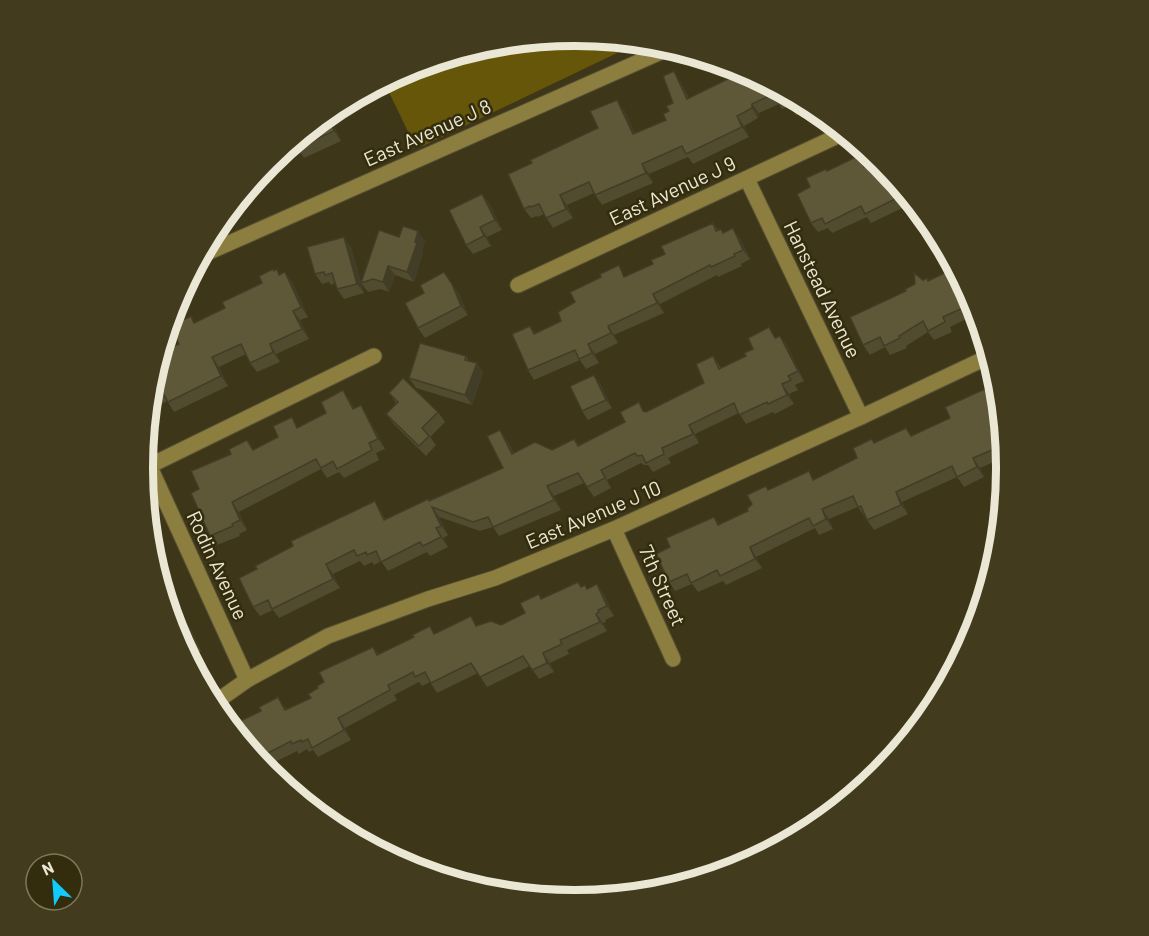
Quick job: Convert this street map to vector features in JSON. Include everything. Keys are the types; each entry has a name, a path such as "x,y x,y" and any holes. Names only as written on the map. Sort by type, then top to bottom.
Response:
{"street":[{"name":"East Avenue J 8","path":"214,250 655,55"},
{"name":"East Avenue J 9","path":"518,285 835,137"},
{"name":"Hanstead Avenue","path":"747,179 861,417"},
{"path":"153,464 374,356"},
{"name":"East Avenue J 10","path":"221,698 247,680 328,636 428,599 495,578 614,529 982,360"},
{"name":"Rodin Avenue","path":"154,484 247,680"},
{"name":"7th Street","path":"614,529 673,659"}],"shaded area":[{"path":"574,46 625,49 423,146 414,144 388,90 465,61 519,50"}],"building":[{"path":"674,71 687,99 731,77 771,95 752,104 752,108 737,116 742,127 686,154 682,146 642,164 646,173 595,195 589,182 560,195 566,209 546,218 539,204 524,209 508,174 532,163 530,160 598,128 590,111 617,100 633,134 666,120 663,114 669,111 666,106 673,103 663,76"},
{"path":"331,124 334,131 306,144"},
{"path":"858,156 864,167 868,165 873,170 898,198 865,214 861,206 825,224 822,218 811,223 797,194 810,187 806,178 826,169 827,171"},
{"path":"482,194 495,220 480,227 484,236 466,245 449,210"},
{"path":"713,223 716,231 721,229 723,233 733,228 743,250 734,254 735,256 711,267 710,265 653,294 657,303 608,326 611,333 588,344 592,353 579,359 575,350 528,370 512,334 530,326 534,334 561,321 558,312 575,302 570,292 601,277 600,274 619,265 624,277 653,264 651,260 665,254 661,246"},
{"path":"403,226 418,231 415,242 417,243 407,272 388,266 383,282 373,279 361,283 379,230 399,237"},
{"path":"344,237 357,284 337,289 332,273 315,274 307,247"},
{"path":"273,269 274,271 277,269 279,275 285,272 301,307 293,311 302,329 270,344 273,352 250,363 241,344 212,357 221,376 168,402 162,391 160,392 171,348 179,344 175,334 179,322 191,316 194,323 225,308 222,302 262,283 259,276"},
{"path":"444,272 461,306 418,328 405,303 424,293 420,285"},
{"path":"948,272 964,307 943,317 945,322 928,331 923,321 899,336 900,338 884,346 880,337 863,345 850,317 906,291 905,289 915,284 914,273 923,280 927,278 928,281"},
{"path":"769,327 775,338 780,336 798,371 788,376 791,380 782,384 787,395 739,415 734,403 689,425 693,434 662,448 664,454 646,463 642,455 637,456 635,453 601,470 605,478 587,487 578,473 547,486 554,500 493,527 488,517 473,522 432,507 441,526 436,528 441,537 423,546 420,542 381,562 376,551 357,556 354,550 326,564 333,579 272,609 268,600 253,607 239,578 257,569 255,566 293,546 291,541 375,501 384,520 503,468 487,436 500,430 512,454 535,442 552,450 574,439 578,446 625,422 620,412 639,402 643,411 646,412 704,383 696,364 713,356 719,369 746,356 744,353 753,349 748,338"},
{"path":"420,343 466,356 465,360 477,363 465,395 409,378"},
{"path":"594,375 606,400 582,411 570,386"},
{"path":"403,378 438,412 422,428 429,436 419,446 386,414 398,402 389,393"},
{"path":"988,387 995,449 973,458 977,467 957,477 952,466 896,492 901,505 867,520 861,506 858,507 853,496 822,509 826,519 813,526 809,518 750,547 755,559 720,576 717,570 691,583 687,574 669,582 656,554 670,547 666,538 714,517 718,525 748,511 747,509 752,504 747,495 766,486 768,490 809,471 813,480 857,458 853,448 872,439 874,443 906,428 911,436 950,418 945,407"},
{"path":"343,390 353,409 361,405 378,439 369,443 372,450 337,469 333,461 321,468 316,459 232,502 240,520 232,524 233,526 210,536 191,493 199,489 191,471 231,454 229,449 247,440 253,450 278,437 273,426 292,417 297,428 326,413 321,402"},
{"path":"578,582 581,587 585,585 587,589 597,584 607,606 598,610 596,614 600,622 560,640 562,644 543,653 547,663 532,670 523,656 480,677 471,663 431,683 425,672 415,677 413,672 388,685 390,690 338,718 344,730 312,748 308,739 292,744 291,741 265,754 238,722 261,711 259,707 278,697 285,710 311,698 308,694 324,682 319,672 373,647 377,655 414,637 412,635 430,626 434,634 471,616 476,626 491,621 501,625 525,613 520,603 539,594 541,599"},
{"path":"184,620 194,642 191,643 185,629 182,621"}]}
